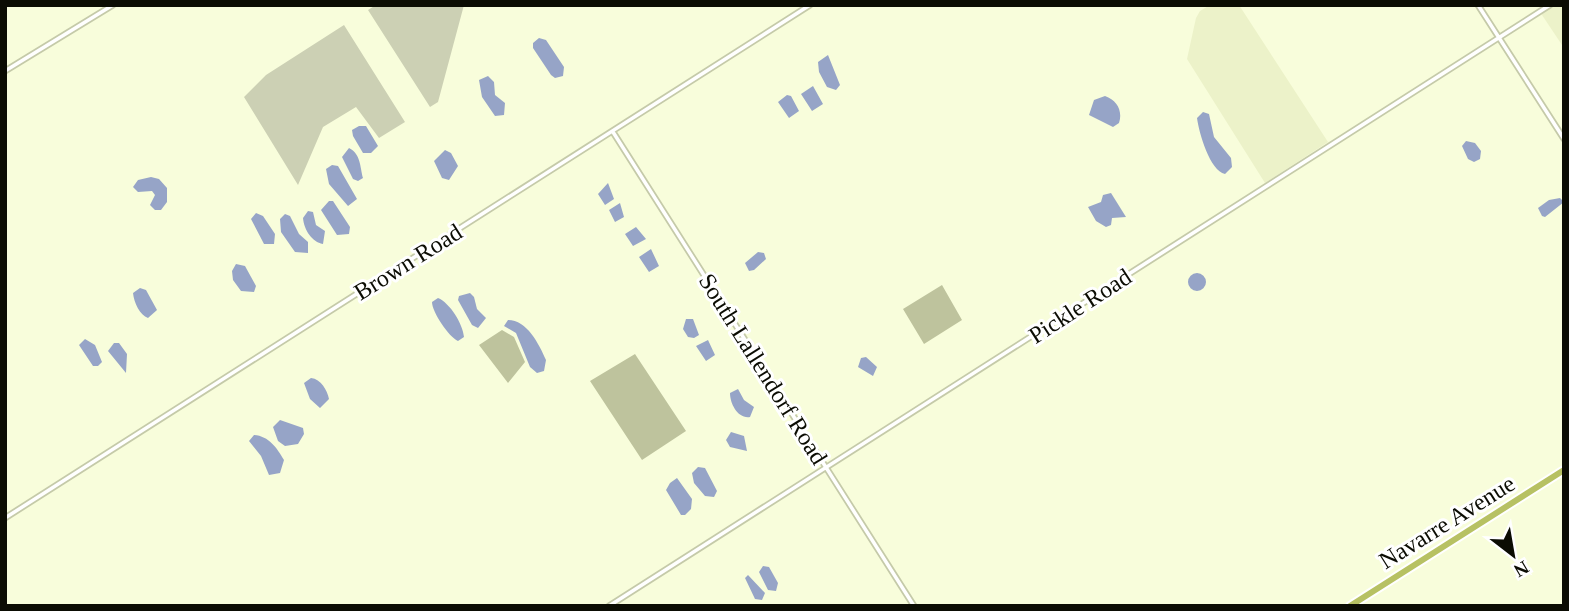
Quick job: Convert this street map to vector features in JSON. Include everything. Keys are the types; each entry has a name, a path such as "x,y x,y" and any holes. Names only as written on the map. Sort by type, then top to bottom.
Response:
{"highway":[{"name":"Navarre Avenue","path":"1350,606 1564,470"}],"street":[{"path":"5,71 113,5"},
{"name":"Brown Road","path":"5,518 810,5"},
{"path":"1478,5 1564,139"},
{"name":"Pickle Road","path":"609,606 1550,5"},
{"name":"South Lallendorf Road","path":"612,132 914,606"}],"shaded area":[{"path":"376,5 464,5 438,102 430,107 368,10"},
{"path":"1210,5 1239,5 1328,142 1265,183 1187,59 1196,18 1200,11"},
{"path":"1550,5 1564,5 1564,48 1540,12"},
{"path":"344,25 405,122 379,138 356,107 323,127 298,185 244,97 266,75"},
{"path":"942,285 962,320 924,344 903,309"},
{"path":"502,330 514,337 525,362 508,383 479,345"},
{"path":"635,354 686,431 642,460 590,381"}],"water":[{"path":"539,38 546,40 564,67 563,76 555,78 551,75 533,48 533,43"},
{"path":"828,55 840,85 836,90 827,87 819,72 818,62"},
{"path":"488,76 494,82 495,95 505,103 504,115 495,116 482,97 479,80"},
{"path":"813,86 823,104 812,111 801,94"},
{"path":"787,95 791,96 799,111 789,118 778,102"},
{"path":"1105,96 1116,103 1119,110 1119,123 1113,127 1089,115 1094,100"},
{"path":"1203,112 1209,114 1214,137 1231,158 1232,167 1225,174 1210,159 1203,142 1197,118"},
{"path":"366,126 378,146 371,153 363,153 353,136 352,130"},
{"path":"1466,141 1475,143 1481,151 1480,159 1474,162 1468,159 1462,146"},
{"path":"349,148 359,161 363,178 358,181 353,179 342,157"},
{"path":"445,150 451,153 458,166 449,180 442,178 434,161"},
{"path":"332,165 338,166 357,199 348,206 329,184 326,169"},
{"path":"151,177 159,179 167,188 167,202 161,210 155,210 150,205 155,195 152,191 138,192 133,187 138,180"},
{"path":"608,183 614,199 605,205 598,194"},
{"path":"1111,193 1126,217 1112,218 1111,225 1106,227 1096,221 1088,207 1101,202 1103,195"},
{"path":"1560,198 1564,202 1545,217 1542,216 1538,208 1549,200"},
{"path":"329,201 333,201 350,227 349,234 337,235 321,210"},
{"path":"620,203 624,217 615,222 609,210"},
{"path":"308,211 313,212 316,225 325,231 323,244 315,241 307,231 303,218"},
{"path":"256,213 263,216 275,234 274,244 264,244 251,219"},
{"path":"285,214 290,216 299,234 308,242 308,253 295,252 281,232 280,219"},
{"path":"636,227 646,239 633,246 625,234"},
{"path":"651,249 659,266 649,272 639,257"},
{"path":"758,252 764,253 766,259 749,271 745,263"},
{"path":"236,264 245,266 256,286 254,292 241,291 233,280 232,271"},
{"path":"1197,273 1203,276 1206,282 1203,288 1197,291 1191,288 1188,282 1191,276"},
{"path":"140,288 146,290 157,310 148,318 136,305 133,293"},
{"path":"470,293 477,309 486,318 478,328 472,325 458,300 459,296"},
{"path":"438,298 447,304 458,320 464,337 458,341 446,330 435,312 432,302"},
{"path":"686,319 693,319 699,335 694,338 688,337 683,329"},
{"path":"508,320 521,324 532,334 546,360 544,371 537,373 530,367 516,333 504,326"},
{"path":"85,339 95,345 102,362 98,366 93,366 79,345"},
{"path":"708,340 715,355 706,361 696,346"},
{"path":"114,343 119,343 127,354 126,373 108,351"},
{"path":"866,357 877,367 873,376 858,367 861,358"},
{"path":"311,378 321,383 329,399 320,408 310,399 304,383"},
{"path":"738,389 744,400 754,407 750,417 738,413 731,402 730,393"},
{"path":"280,420 303,428 304,434 298,444 285,446 278,441 273,427"},
{"path":"731,432 744,436 747,451 730,447 726,440"},
{"path":"254,435 268,440 278,451 284,460 280,473 269,475 261,456 249,441"},
{"path":"698,467 705,468 717,491 714,497 705,496 694,483 692,473"},
{"path":"677,478 692,499 691,509 685,515 681,515 666,490"},
{"path":"763,566 769,567 778,583 776,591 768,590 759,572"},
{"path":"748,575 765,593 762,600 755,599 745,578"}]}
